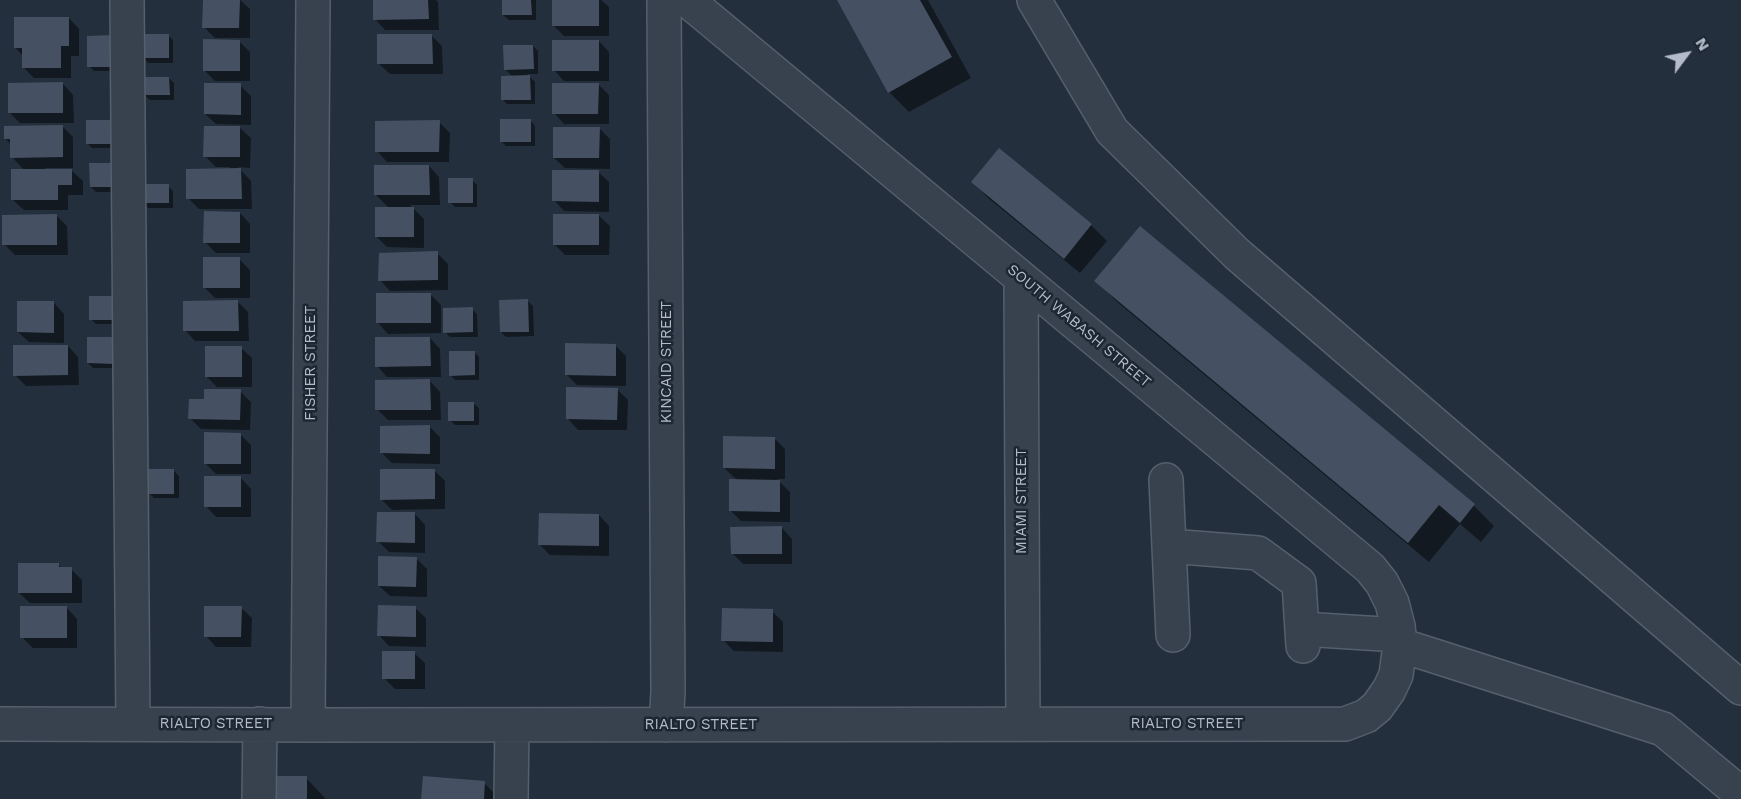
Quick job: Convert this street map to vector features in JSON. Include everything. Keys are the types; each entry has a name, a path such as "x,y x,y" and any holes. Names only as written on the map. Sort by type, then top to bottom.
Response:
{"street":[{"path":"127,0 133,724"},
{"name":"FISHER STREET","path":"308,725 313,0"},
{"name":"KINCAID STREET","path":"664,0 668,692 666,724"},
{"name":"SOUTH WABASH STREET","path":"687,0 1370,568 1382,583 1392,603 1398,627 1396,675 1389,690"},
{"path":"1034,0 1112,131 1237,254 1741,688"},
{"name":"MIAMI STREET","path":"1021,278 1023,724"},
{"path":"1166,480 1173,635"},
{"path":"1169,546 1258,552 1299,583 1303,637 1399,640 1663,729 1741,794"},
{"name":"RIALTO STREET","path":"0,724 1345,724 1366,716 1377,707 1389,690"},
{"path":"260,724 260,799"},
{"path":"511,799 512,725"}],"building":[{"path":"203,0 240,0 239,28 202,28"},
{"path":"373,0 428,0 429,19 373,20"},
{"path":"502,0 531,0 532,15 502,15"},
{"path":"552,0 599,0 599,26 552,26"},
{"path":"837,0 920,0 952,57 888,93"},
{"path":"14,17 69,17 69,46 61,46 61,68 22,68 22,48 14,48"},
{"path":"142,34 169,34 169,58 142,58"},
{"path":"377,34 432,34 433,64 377,64"},
{"path":"114,35 114,67 87,67 87,36"},
{"path":"203,39 240,40 240,71 203,71"},
{"path":"552,40 599,40 599,71 552,71"},
{"path":"503,45 533,45 534,69 504,70"},
{"path":"530,75 531,100 501,100 501,76"},
{"path":"143,77 169,77 170,95 143,95"},
{"path":"63,82 63,113 8,113 8,83"},
{"path":"204,83 241,83 241,115 204,114"},
{"path":"552,83 599,83 598,114 552,114"},
{"path":"500,119 531,119 531,142 500,142"},
{"path":"86,120 113,120 113,144 86,144"},
{"path":"440,120 439,152 375,152 375,121"},
{"path":"63,125 63,157 10,158 10,139 4,139 4,126"},
{"path":"204,126 240,126 240,157 203,157"},
{"path":"553,127 600,127 599,158 553,158"},
{"path":"999,148 1092,224 1064,259 971,182"},
{"path":"89,163 116,163 116,187 90,187"},
{"path":"374,165 429,165 430,195 374,195"},
{"path":"241,168 242,199 186,199 186,169"},
{"path":"11,169 72,169 72,185 58,185 58,200 11,200"},
{"path":"552,170 599,170 599,202 552,201"},
{"path":"448,178 473,178 473,203 448,203"},
{"path":"142,184 169,184 169,203 142,203"},
{"path":"375,207 414,207 414,237 375,237"},
{"path":"204,211 240,212 240,243 203,243"},
{"path":"57,214 57,245 2,245 2,215"},
{"path":"553,214 599,214 599,245 553,245"},
{"path":"1140,226 1475,504 1460,523 1439,505 1408,543 1094,281"},
{"path":"438,251 438,280 378,281 379,253"},
{"path":"203,257 240,257 240,288 203,288"},
{"path":"376,293 431,293 431,323 376,323"},
{"path":"89,296 117,296 117,320 89,320"},
{"path":"528,299 529,332 500,332 499,300"},
{"path":"238,300 239,331 183,331 183,301"},
{"path":"17,301 54,301 54,333 17,332"},
{"path":"473,307 473,332 443,333 443,308"},
{"path":"87,337 115,337 115,364 87,363"},
{"path":"375,337 430,337 431,366 375,367"},
{"path":"565,343 616,344 616,376 565,375"},
{"path":"13,345 68,345 68,375 13,376"},
{"path":"205,346 242,346 242,377 205,377"},
{"path":"449,351 475,351 475,375 449,376"},
{"path":"430,379 431,410 375,410 375,380"},
{"path":"566,387 618,388 617,420 566,419"},
{"path":"204,389 241,389 240,420 188,419 189,399 204,399"},
{"path":"448,402 474,402 474,421 448,421"},
{"path":"430,425 430,454 380,453 380,426"},
{"path":"204,432 241,433 241,464 204,464"},
{"path":"723,436 775,437 775,469 723,468"},
{"path":"147,469 174,469 174,494 147,494"},
{"path":"380,469 435,469 435,499 380,500"},
{"path":"204,476 241,476 241,507 204,507"},
{"path":"729,479 780,480 780,512 729,511"},
{"path":"377,512 415,512 415,543 376,542"},
{"path":"539,513 599,514 599,546 538,545"},
{"path":"782,526 782,554 731,554 730,527"},
{"path":"378,556 417,557 416,587 378,586"},
{"path":"18,563 59,563 59,567 72,567 72,593 18,593"},
{"path":"378,605 416,606 416,637 377,636"},
{"path":"20,606 67,606 67,638 20,638"},
{"path":"204,606 242,606 241,637 204,637"},
{"path":"722,608 773,609 773,642 721,641"},
{"path":"382,651 415,651 415,679 382,679"},
{"path":"275,776 307,776 307,799 275,799"},
{"path":"423,776 485,781 484,799 421,799"}]}
